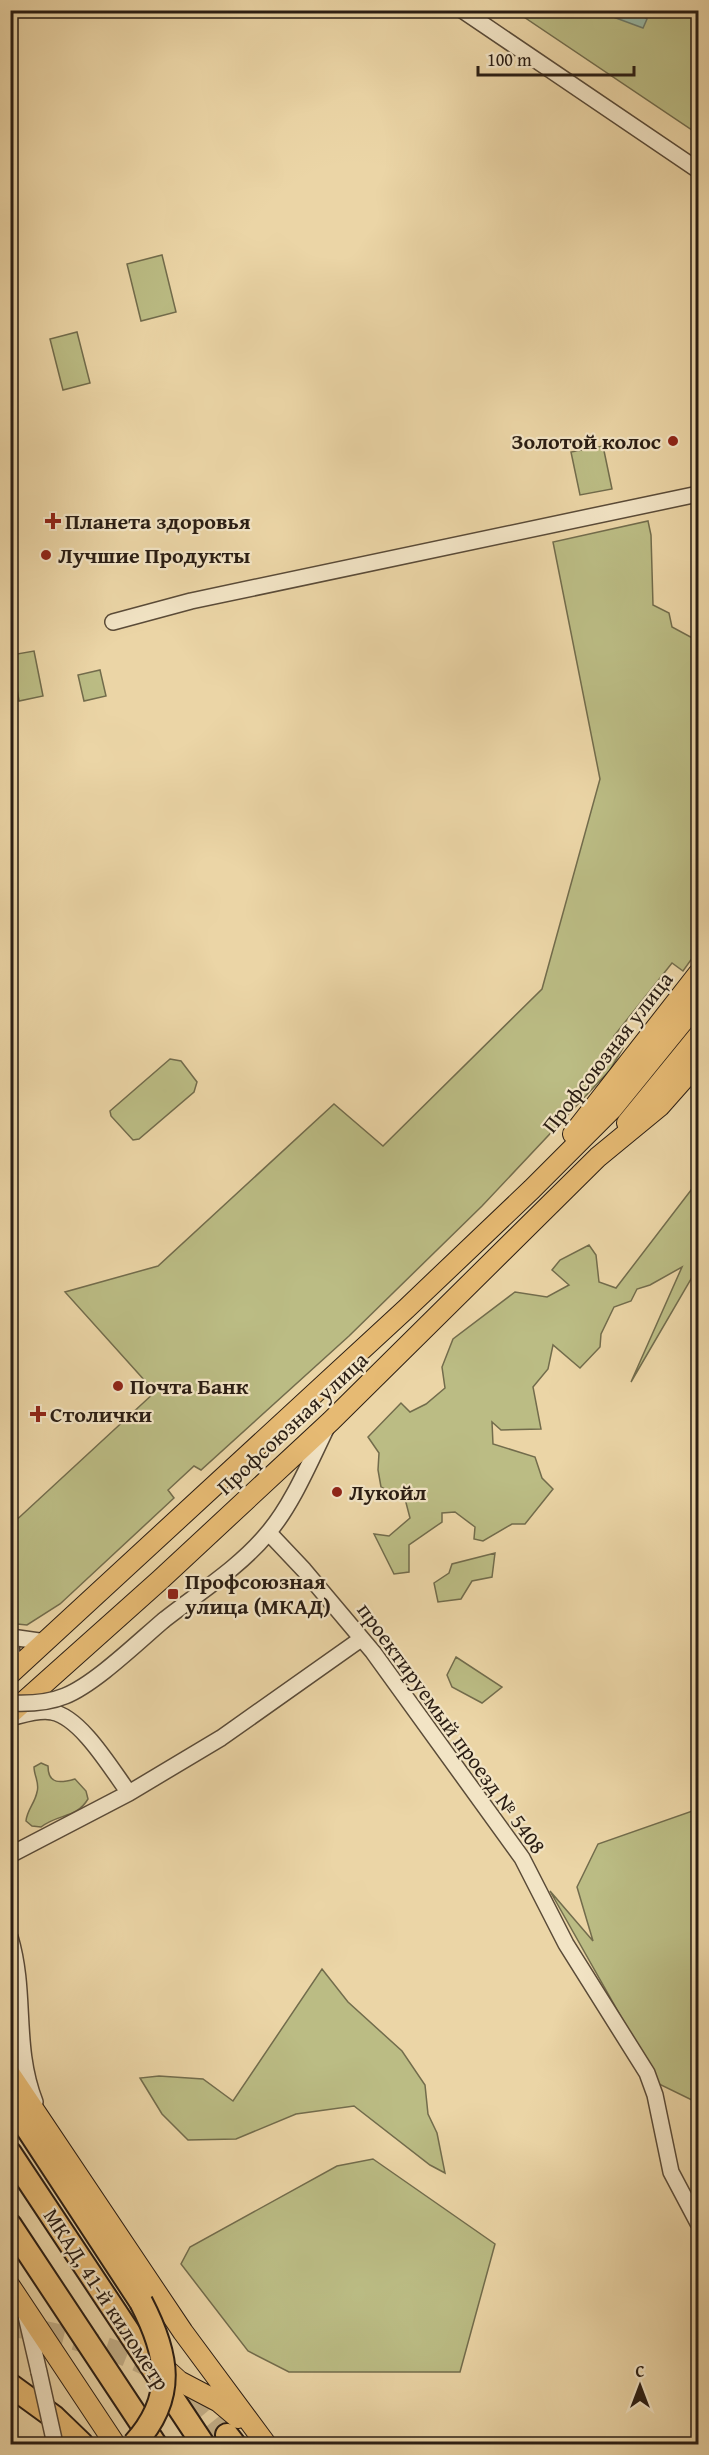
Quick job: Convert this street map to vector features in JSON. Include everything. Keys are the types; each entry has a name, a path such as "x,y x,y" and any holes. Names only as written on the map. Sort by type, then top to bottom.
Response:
{"highway":[{"path":"10,2102 141,2302 162,2350 164,2376 160,2402 144,2433 134,2445"},
{"name":"МКАД, 41-й километр","path":"10,2153 203,2445"},
{"name":"МКАД, 41-й километр","path":"10,2225 155,2445"},
{"path":"10,2385 54,2417 82,2445"}],"main road":[{"name":"Профсоюзная улица","path":"532,1189 600,1098 699,974"},
{"name":"Профсоюзная улица","path":"12,1672 406,1309 532,1189 612,1109 699,1003"},
{"name":"Профсоюзная улица","path":"598,1157 699,1036"},
{"name":"Профсоюзная улица","path":"10,1716 330,1420 598,1157 660,1106 699,1063"},
{"path":"10,2074 183,2332 264,2445"},
{"path":"13,2290 116,2445"},
{"path":"120,2319 172,2375 191,2389 219,2402 264,2445"}],"street":[{"path":"467,12 699,170"},
{"path":"113,622 191,601 699,495"},
{"path":"10,1703 45,1702 66,1696 85,1685 251,1551 269,1533 307,1468 330,1420"},
{"name":"проектируемый проезд № 5408","path":"269,1533 304,1569 361,1639 459,1768 525,1862 566,1944 647,2073 655,2095 671,2172 699,2223"},
{"path":"12,1672 11,1637 46,1642"},
{"path":"10,1855 129,1793 221,1738 361,1639"},
{"path":"10,1716 51,1711 65,1716 81,1730 129,1793"},
{"path":"10,1937 19,1978 22,2058 28,2083 45,2127"},
{"path":"13,2290 26,2316 55,2445"}],"green space":[{"path":"515,11 698,11 698,134"},
{"path":"162,255 176,312 141,321 127,264"},
{"path":"77,332 90,383 63,390 50,339"},
{"path":"603,446 612,489 580,495 571,452"},
{"path":"648,521 651,535 653,605 669,613 672,627 698,641 698,950 683,971 672,963 614,1036 623,1048 610,1070 482,1206 349,1336 201,1470 194,1466 168,1490 174,1498 60,1604 27,1625 11,1621 11,1525 155,1392 65,1292 158,1266 334,1104 383,1146 542,989 600,779 553,542"},
{"path":"34,651 43,696 19,701 11,655"},
{"path":"100,670 106,696 84,701 78,675"},
{"path":"170,1059 181,1061 197,1082 194,1092 139,1139 133,1140 111,1116 110,1111"},
{"path":"698,1181 698,1267 631,1382 682,1267 650,1285 637,1289 631,1301 614,1307 601,1334 600,1347 580,1368 553,1345 548,1369 533,1387 541,1429 501,1430 492,1422 493,1444 535,1457 542,1478 553,1489 525,1524 512,1524 483,1541 474,1539 475,1527 455,1512 442,1513 442,1522 409,1545 409,1572 394,1574 374,1534 389,1536 410,1518 404,1495 381,1487 378,1470 379,1453 368,1437 401,1403 410,1412 426,1404 445,1388 442,1367 453,1339 515,1292 547,1297 569,1285 552,1270 560,1260 589,1245 596,1255 599,1282 616,1288"},
{"path":"495,1553 492,1577 472,1581 461,1599 438,1602 434,1583 449,1573 452,1564"},
{"path":"456,1657 502,1687 482,1703 452,1687 447,1675"},
{"path":"41,1763 48,1766 50,1777 53,1780 75,1779 86,1791 88,1799 73,1813 41,1827 32,1826 26,1821 38,1789 34,1767"},
{"path":"698,1809 698,2103 659,2084 550,1891 593,1941 577,1887 598,1844"},
{"path":"322,1969 348,2002 402,2051 425,2085 428,2114 437,2133 445,2173 430,2165 354,2106 296,2114 236,2139 188,2140 162,2114 140,2078 159,2076 203,2079 233,2101"},
{"path":"373,2159 495,2244 460,2372 289,2372 248,2351 181,2264 190,2247 337,2166"}],"shaded area":[{"path":"597,11 635,11 647,19 643,28"}],"tunnel":[{"path":"10,2325 82,2341 149,2366 190,2393 227,2435"}],"place":[{"name":"Золотой колос","path":"673,441"},
{"name":"Планета здоровья","path":"53,521"},
{"name":"Лучшие Продукты","path":"46,555"},
{"name":"Почта Банк","path":"118,1386"},
{"name":"Столички","path":"38,1414"},
{"name":"Лукойл","path":"337,1492"},
{"name":"Профсоюзная улица (МКАД)","path":"173,1594"}]}
